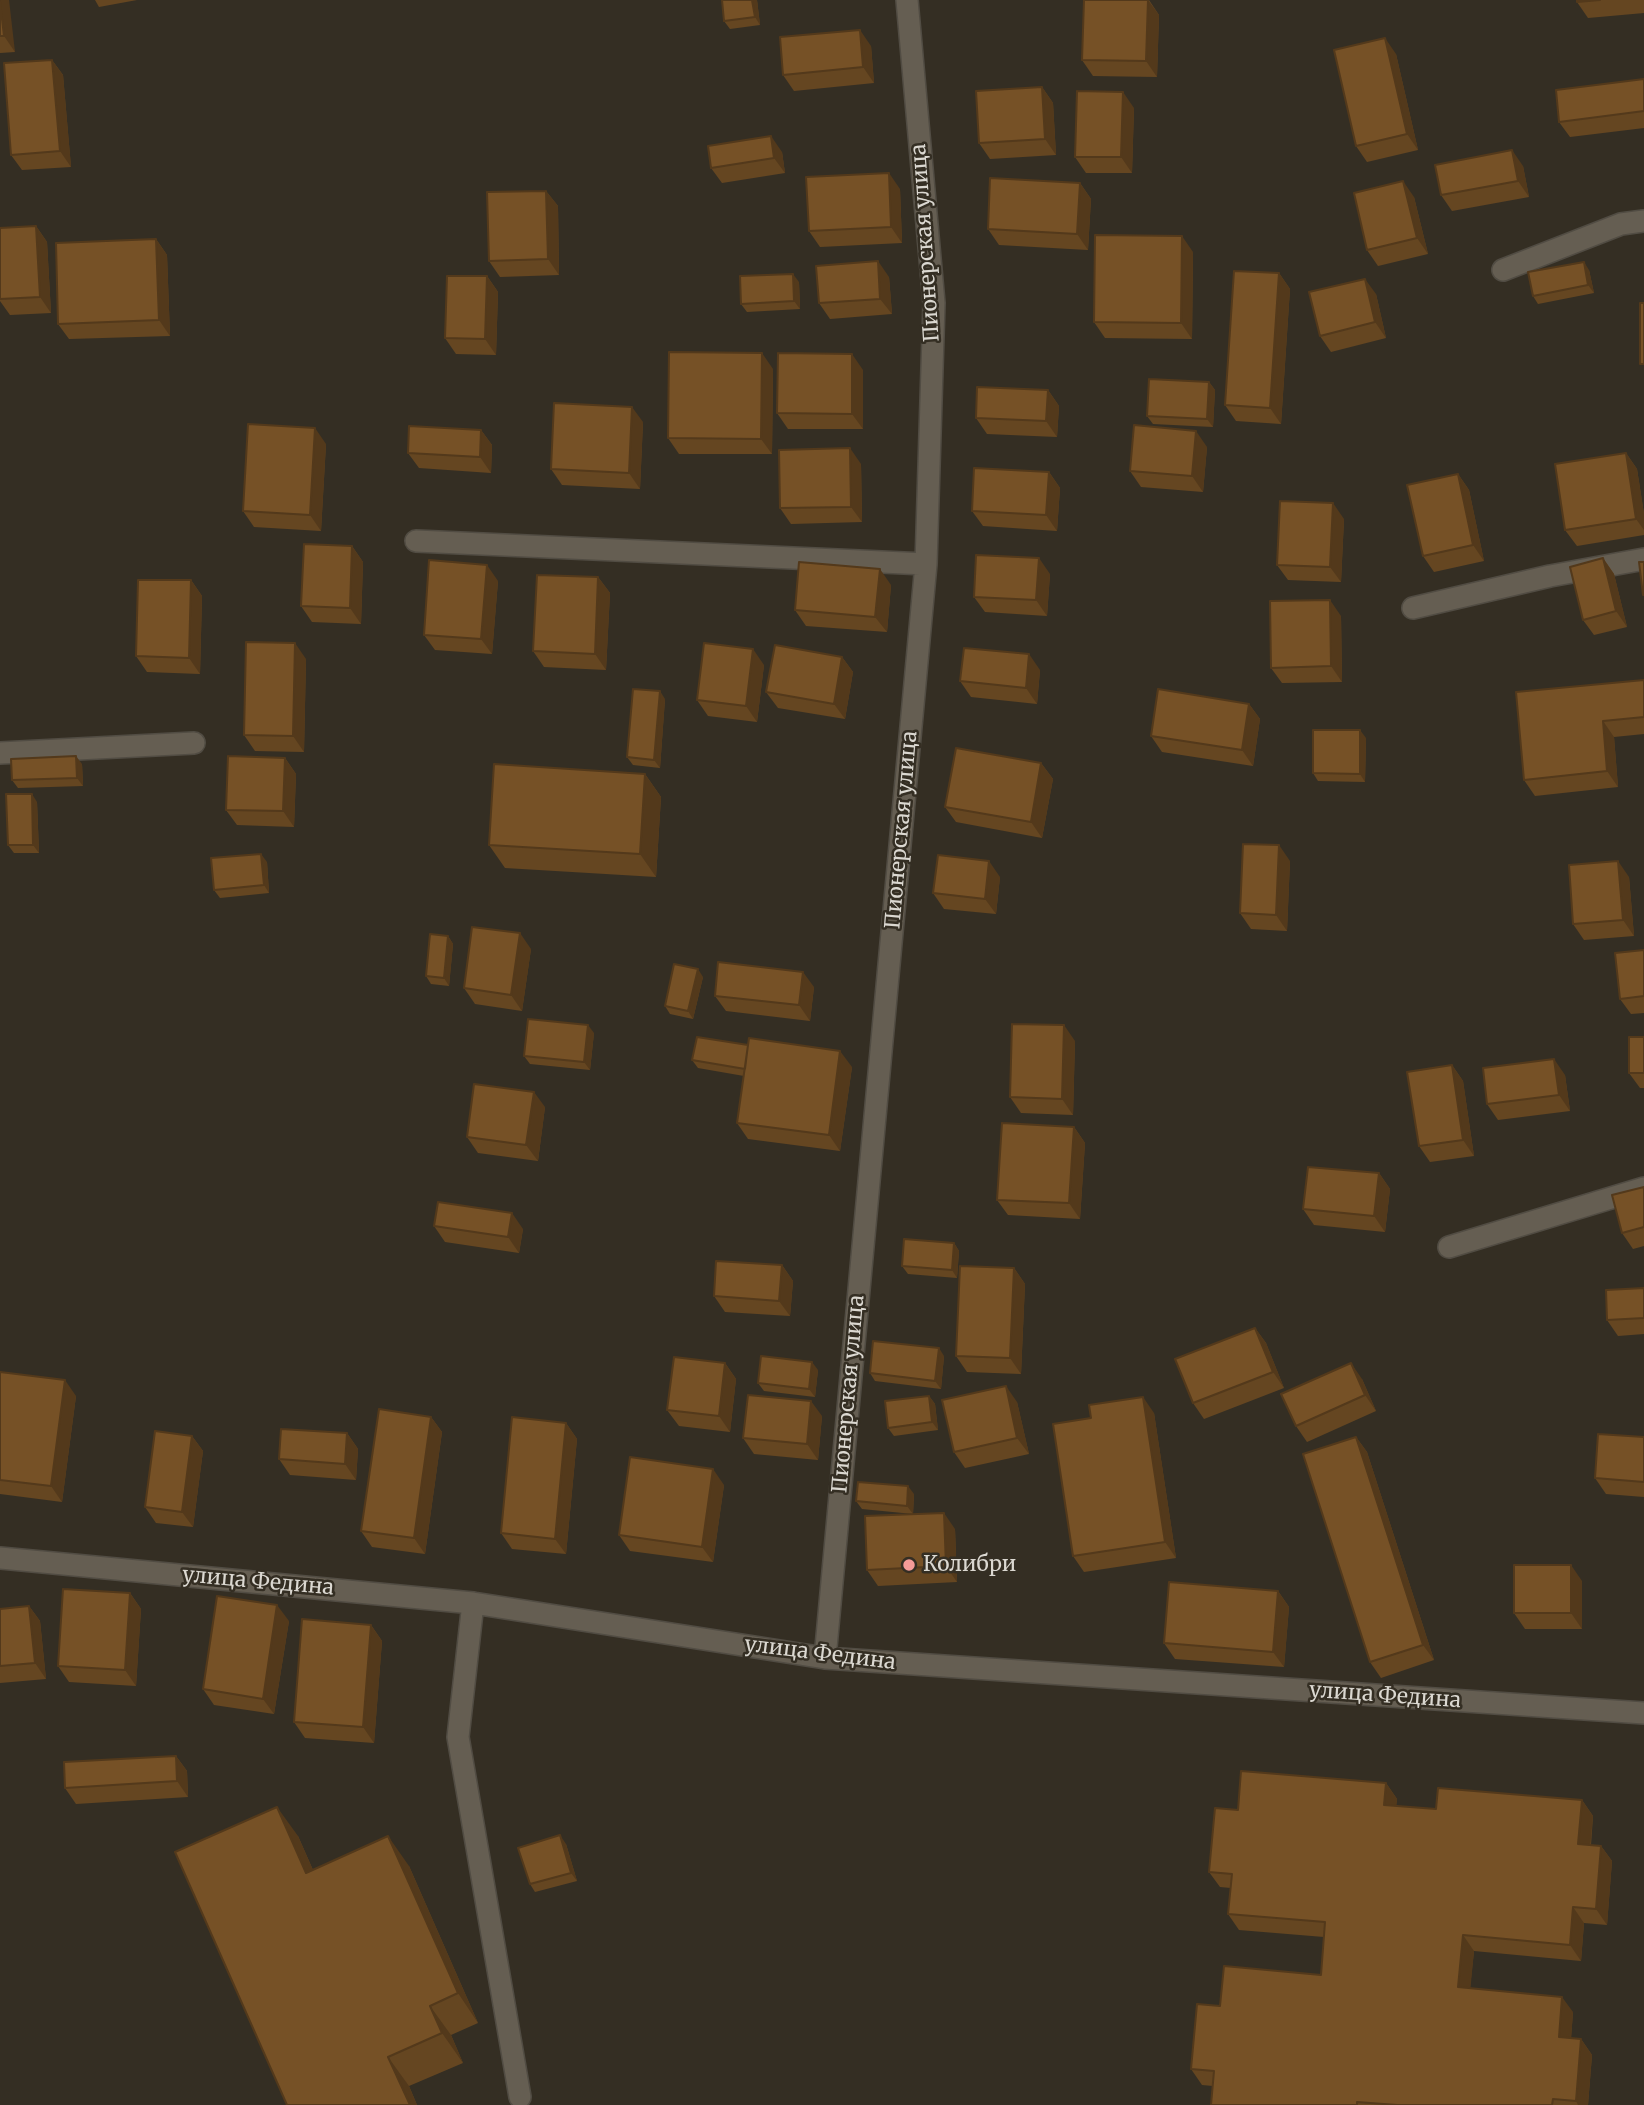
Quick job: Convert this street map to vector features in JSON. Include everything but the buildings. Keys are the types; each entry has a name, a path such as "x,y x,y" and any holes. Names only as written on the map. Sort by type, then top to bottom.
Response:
{"street":[{"name":"Пионерская улица","path":"825,1658 926,564 934,303 907,0"},
{"path":"1503,270 1622,224 1644,221"},
{"path":"416,541 926,564"},
{"path":"1413,608 1549,576 1644,559"},
{"path":"0,753 194,743"},
{"path":"1449,1247 1644,1188"},
{"name":"улица Федина","path":"0,1558 473,1603 825,1658 1644,1713"},
{"path":"473,1603 458,1737 520,2097"}],"place":[{"name":"Колибри","path":"909,1565"}]}
